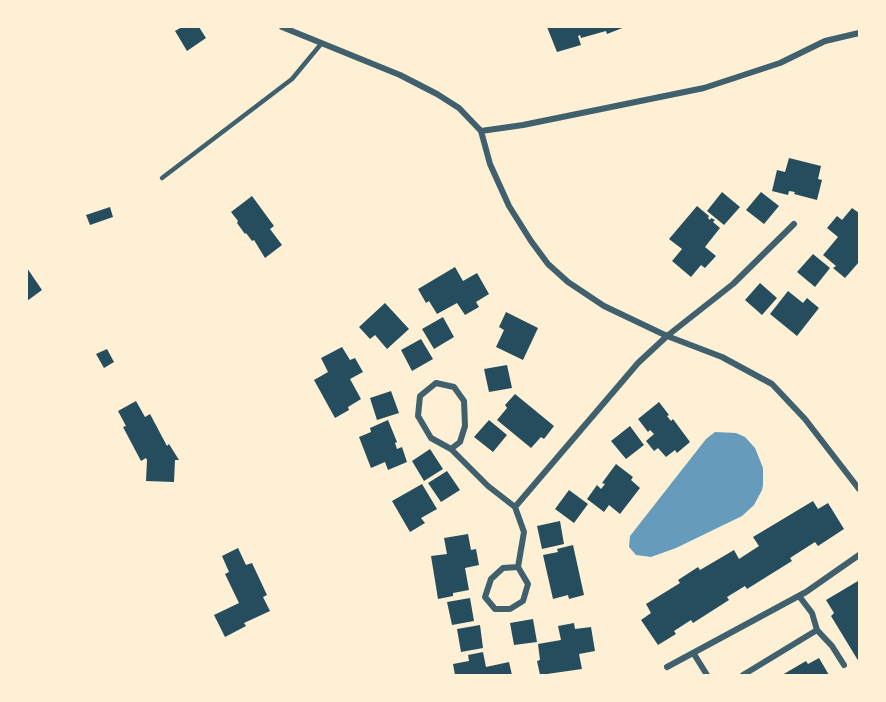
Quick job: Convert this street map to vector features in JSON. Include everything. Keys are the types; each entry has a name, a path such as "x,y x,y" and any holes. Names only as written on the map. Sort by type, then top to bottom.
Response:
{"street":[{"path":"282,27 399,75 459,108 481,131 490,164 509,206 548,264 568,282 604,306 668,336 722,357 772,384 805,419 859,489"},
{"path":"481,131 523,125 704,88 780,63 825,41 859,33"},
{"path":"515,507 639,363 668,336 733,284 794,224"},
{"path":"451,449 460,442 465,426 464,401 454,387 436,383 420,396 418,416 431,438 451,449 488,486 515,507 524,532 518,567 528,584 523,601 510,609 495,609 485,597 491,579 503,568 518,567"},
{"path":"667,667 799,596 859,555"},
{"path":"799,596 812,613 817,630 832,646 844,665"},
{"path":"743,675 817,630"},
{"path":"694,654 707,675"}],"lane":[{"path":"162,178 292,79 321,44"}],"water":[{"path":"715,432 736,433 745,437 755,448 763,468 763,485 754,505 742,516 676,548 651,557 636,555 629,547 630,536 706,439"}],"building":[{"path":"182,27 199,27 206,38 187,51 175,31"},
{"path":"547,27 625,27 607,34 606,31 581,38 580,35 578,36 581,45 557,52"},
{"path":"789,158 821,166 818,179 822,180 817,200 794,194 795,192 789,191 788,195 772,191 777,170 785,172"},
{"path":"722,192 740,207 724,225 707,211"},
{"path":"761,192 779,206 764,224 746,210"},
{"path":"252,196 274,226 270,229 282,245 265,258 254,240 252,241 245,234 231,212"},
{"path":"697,206 709,216 710,220 711,218 715,220 713,222 720,228 705,247 716,256 705,268 701,265 691,277 672,261 682,249 669,239"},
{"path":"110,207 113,217 90,225 86,215"},
{"path":"852,208 859,213 859,262 845,278 823,255 838,237 827,228 837,216 842,220"},
{"path":"813,254 830,268 815,287 797,272"},
{"path":"455,267 463,281 477,273 489,294 476,302 479,307 465,315 457,303 437,314 429,301 426,303 418,289"},
{"path":"27,268 42,290 27,301"},
{"path":"760,283 777,298 762,315 745,300"},
{"path":"788,291 803,303 807,298 819,308 797,336 770,314"},
{"path":"385,303 409,329 387,349 375,335 370,339 359,327"},
{"path":"506,312 538,328 523,360 496,347 504,330 499,327"},
{"path":"443,317 454,337 434,349 422,329"},
{"path":"421,339 433,359 412,371 401,350"},
{"path":"342,347 350,360 355,358 363,372 350,379 361,399 348,407 349,410 335,418 314,380 328,372 321,358"},
{"path":"107,349 114,362 104,368 96,354"},
{"path":"507,365 512,388 489,392 484,369"},
{"path":"391,391 399,413 377,420 370,398"},
{"path":"515,394 554,426 544,439 541,437 531,448 497,420 507,408 505,405"},
{"path":"136,401 145,417 150,414 167,446 169,444 179,460 175,460 174,482 146,481 147,460 146,458 141,461 123,427 126,426 118,411"},
{"path":"659,402 669,415 667,416 671,421 673,419 690,442 677,453 675,450 666,457 658,448 654,451 646,441 654,434 650,430 648,432 638,419"},
{"path":"388,420 397,442 395,443 397,449 402,447 407,462 388,470 385,462 371,468 359,437 371,432 370,428"},
{"path":"489,420 507,435 493,452 474,437"},
{"path":"630,426 644,445 626,459 611,441"},
{"path":"430,449 443,469 424,481 412,461"},
{"path":"616,464 633,477 631,480 640,488 620,514 609,505 604,512 587,499 597,485 601,489 605,484 602,483"},
{"path":"447,471 460,490 441,502 428,483"},
{"path":"422,484 437,509 421,518 425,523 410,532 392,501"},
{"path":"569,490 588,504 574,523 555,509"},
{"path":"813,501 818,509 828,503 844,529 818,546 815,542 790,558 792,561 747,589 745,586 727,597 729,600 693,623 691,620 674,631 676,634 658,645 641,620 651,613 646,604 680,583 678,580 698,567 700,570 734,550 739,559 759,546 753,537"},
{"path":"560,521 564,544 542,549 537,526"},
{"path":"468,534 471,550 476,549 479,565 465,568 469,590 438,599 431,556 447,554 444,538"},
{"path":"573,545 584,595 569,599 568,595 553,599 543,555 558,552 557,549"},
{"path":"238,548 246,565 252,563 267,595 263,597 270,611 244,623 246,626 225,637 214,615 239,603 225,574 229,572 222,556"},
{"path":"858,581 859,662 831,616 834,613 826,600"},
{"path":"470,598 474,621 452,625 447,602"},
{"path":"533,619 537,642 514,645 510,623"},
{"path":"574,623 575,629 591,627 595,651 579,654 582,669 540,675 537,661 540,660 538,644 561,640 558,626"},
{"path":"480,625 483,648 461,652 457,629"},
{"path":"483,652 486,667 509,662 512,675 455,675 453,664 469,661 468,655"},
{"path":"819,658 829,675 782,675 806,661 808,664"}]}
